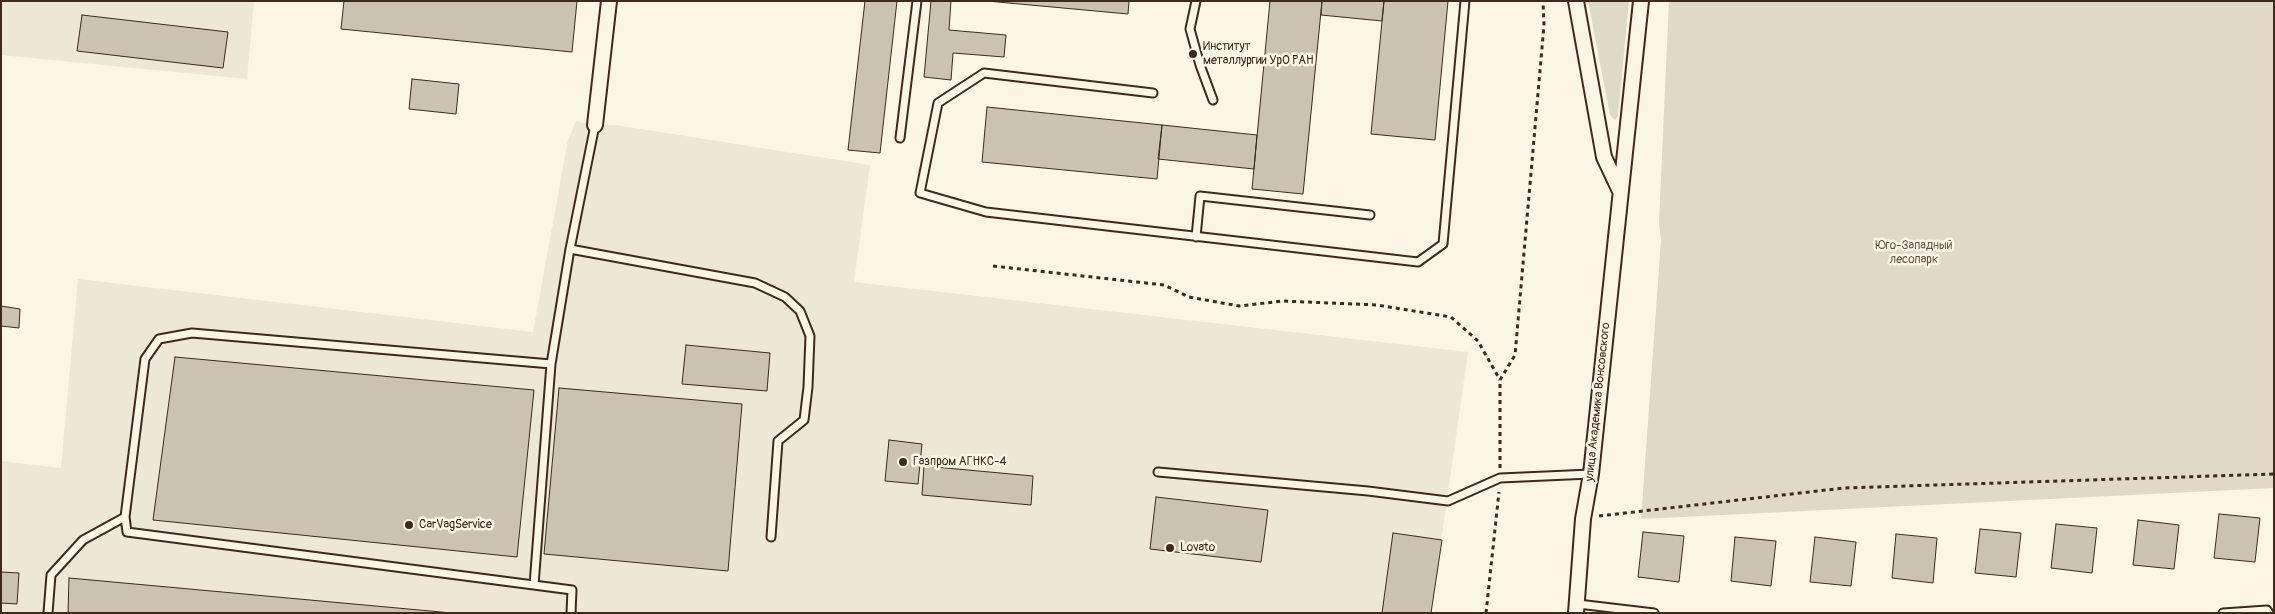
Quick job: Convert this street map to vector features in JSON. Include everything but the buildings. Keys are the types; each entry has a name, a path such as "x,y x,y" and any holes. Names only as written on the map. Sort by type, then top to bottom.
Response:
{"street":[{"path":"595,125 609,1"},
{"path":"1576,1 1604,157 1620,192"},
{"name":"улица Академика Вонсовского","path":"1577,608 1584,519 1591,474 1641,1"}],"lane":[{"path":"900,138 917,1"},
{"path":"1196,1 1190,29 1200,65 1213,100"},
{"path":"1153,93 984,73 938,103 920,193 986,212 1418,262 1443,244 1465,1"},
{"path":"534,585 550,364 570,249 595,125"},
{"path":"1196,237 1200,196 1370,215"},
{"path":"570,249 755,283 785,297 800,311 810,336 808,387 804,420 778,441 771,537"},
{"path":"550,364 192,333 159,339 146,359 125,516 127,532 572,590 571,613"},
{"path":"1158,472 1368,491 1448,501 1500,478 1591,474"},
{"path":"48,613 51,575 84,540 125,516"},
{"path":"1577,608 1654,613"},
{"path":"2223,613 2267,610 2269,613"}],"path":[{"path":"1500,380 1515,355 1544,25 1543,1"},
{"path":"993,266 1164,285 1189,297 1239,306 1283,301 1376,305 1450,317 1478,341 1500,380 1500,478 1486,613"},
{"path":"1584,519 1605,514 1844,488 2274,474"}],"shaded area":[{"path":"1,1 254,1 247,79 1,55"},
{"path":"576,121 595,125 615,125 870,165 854,282 1468,352 1431,613 1,613 1,461 61,468 78,279 533,332 568,140"}],"green space":[{"path":"1588,1 1629,1 1618,116 1615,120 1610,115"},
{"name":"Юго-Западный лесопарк","path":"1669,1 2274,1 2274,488 1641,519 1661,240 1659,222"}],"place":[{"name":"Институт металлургии УрО РАН","path":"1193,54"},
{"name":"Газпром АГНКС-4","path":"903,462"},
{"name":"CarVagService","path":"409,525"},
{"name":"Lovato","path":"1170,548"}]}
